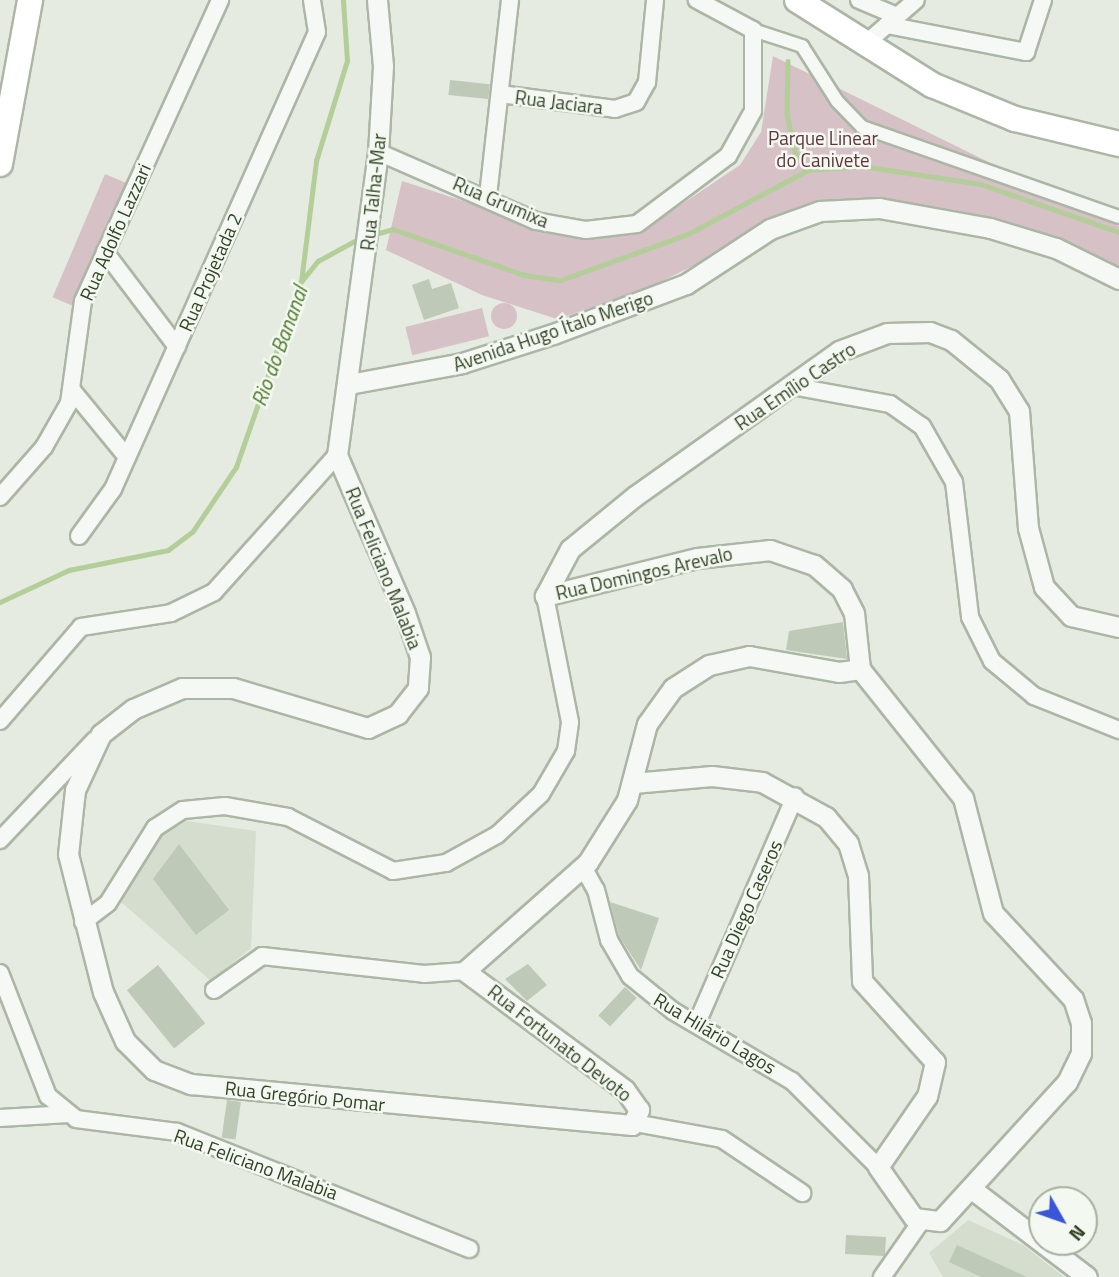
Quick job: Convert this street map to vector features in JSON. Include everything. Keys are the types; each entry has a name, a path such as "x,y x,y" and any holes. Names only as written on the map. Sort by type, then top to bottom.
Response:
{"main road":[{"path":"1,158 30,0"},
{"path":"797,0 895,66 969,101 1119,144"}],"street":[{"name":"Rua Adolfo Lazzari","path":"0,497 51,437 72,390 83,301 220,0"},
{"name":"Rua Projetada 2","path":"79,536 102,510 317,32 313,0"},
{"name":"Rua Talha-Mar","path":"349,384 378,152 383,65 377,0"},
{"path":"488,196 510,0"},
{"name":"Rua Jaciara","path":"500,94 615,109 636,102 647,82 655,0"},
{"path":"697,0 754,32 803,46 837,101 862,127 1119,217"},
{"path":"859,0 892,20 1026,52 1043,0"},
{"path":"865,44 916,0"},
{"name":"Rua Grumixa","path":"378,152 488,196 536,221 586,230 629,227 655,214 712,173 743,136 757,92 754,32"},
{"name":"Avenida Hugo Ítalo Merigo","path":"349,384 462,363 553,334 686,284 770,229 820,211 879,208 990,228 1056,248 1119,279"},
{"path":"105,251 177,347"},
{"name":"Rua Emílio Castro","path":"545,596 554,571 578,542 797,387 839,351 887,332 930,332 969,352 999,380 1019,411 1028,528 1044,587 1071,616 1119,627"},
{"path":"0,721 81,626 171,613 214,592 337,454 349,384"},
{"path":"797,387 890,404 922,426 954,482 970,617 992,661 1034,696 1119,730"},
{"path":"72,390 126,456"},
{"name":"Rua Feliciano Malabia","path":"0,839 102,734 133,709 182,688 233,688 368,728 410,704 422,673 419,657 337,454"},
{"name":"Rua Domingos Arevalo","path":"83,922 108,903 150,834 183,810 225,806 288,817 375,866 407,873 446,863 497,835 541,794 566,751 570,722 545,596 696,558 770,550 814,565 842,589 855,613 860,669"},
{"path":"214,990 262,956 424,974 465,971 583,867 634,783 639,743 657,705 709,666 775,656 839,672 860,669 963,798 993,913 1063,986 1079,1014 1077,1066 973,1190 940,1221 920,1223 882,1277"},
{"name":"Rua Gregório Pomar","path":"102,734 75,790 68,833 83,922 125,1041 170,1079 542,1121 635,1123 722,1139 802,1193"},
{"path":"634,783 712,776 762,782 795,796 826,817 854,860 864,986 910,1028 935,1062 928,1096 878,1167"},
{"name":"Rua Diego Caseros","path":"697,1023 795,796"},
{"name":"Rua Hilário Lagos","path":"583,867 596,890 608,940 630,975 697,1023 792,1081 878,1167 920,1223"},
{"name":"Rua Fortunato Devoto","path":"465,971 625,1090 639,1110 635,1123"},
{"name":"Rua Feliciano Malabia","path":"0,973 48,1096 69,1114 93,1124 177,1132 219,1146 469,1249"},
{"path":"0,1118 69,1114"},
{"path":"973,1190 1087,1277"}],"shaded area":[{"path":"187,821 256,831 251,948 211,981 120,901 162,835"},
{"path":"968,1220 1023,1245 1028,1249 1028,1256 1037,1256 1064,1277 943,1277 929,1253"}],"green space":[{"name":"Parque Linear do Canivete","path":"773,56 1119,226 1119,275 951,221 804,211 640,292 557,319 482,295 386,250 402,181 577,238 670,212 740,165 761,132"},
{"path":"105,174 133,186 80,309 53,297"},
{"path":"504,303 513,307 517,316 513,325 504,329 495,325 491,316 495,307"},
{"path":"482,308 489,336 412,355 405,327"}],"building":[{"path":"450,80 490,84 488,99 448,95"},
{"path":"429,279 432,289 451,283 459,308 424,320 412,285"},
{"path":"843,622 847,659 786,650 789,631"},
{"path":"179,844 229,910 196,935 153,879"},
{"path":"610,902 659,918 641,970 619,936"},
{"path":"528,964 547,985 527,1001 505,979"},
{"path":"158,965 205,1023 174,1048 127,990"},
{"path":"625,987 637,998 610,1026 598,1016"},
{"path":"227,1100 241,1102 236,1140 222,1138"},
{"path":"846,1235 886,1237 885,1256 845,1254"},
{"path":"957,1245 1027,1277 981,1277 949,1262"}],"waterway":[{"path":"301,282 316,161 347,61 343,0"},
{"path":"788,61 787,114 795,152 808,170"},
{"name":"Rio do Bananal","path":"372,235 393,229 524,275 561,280 688,234 808,170 862,166 981,184 1119,232"},
{"name":"Rio do Bananal","path":"0,602 69,570 168,550 193,531 236,467 300,283 318,261 360,238"}]}
